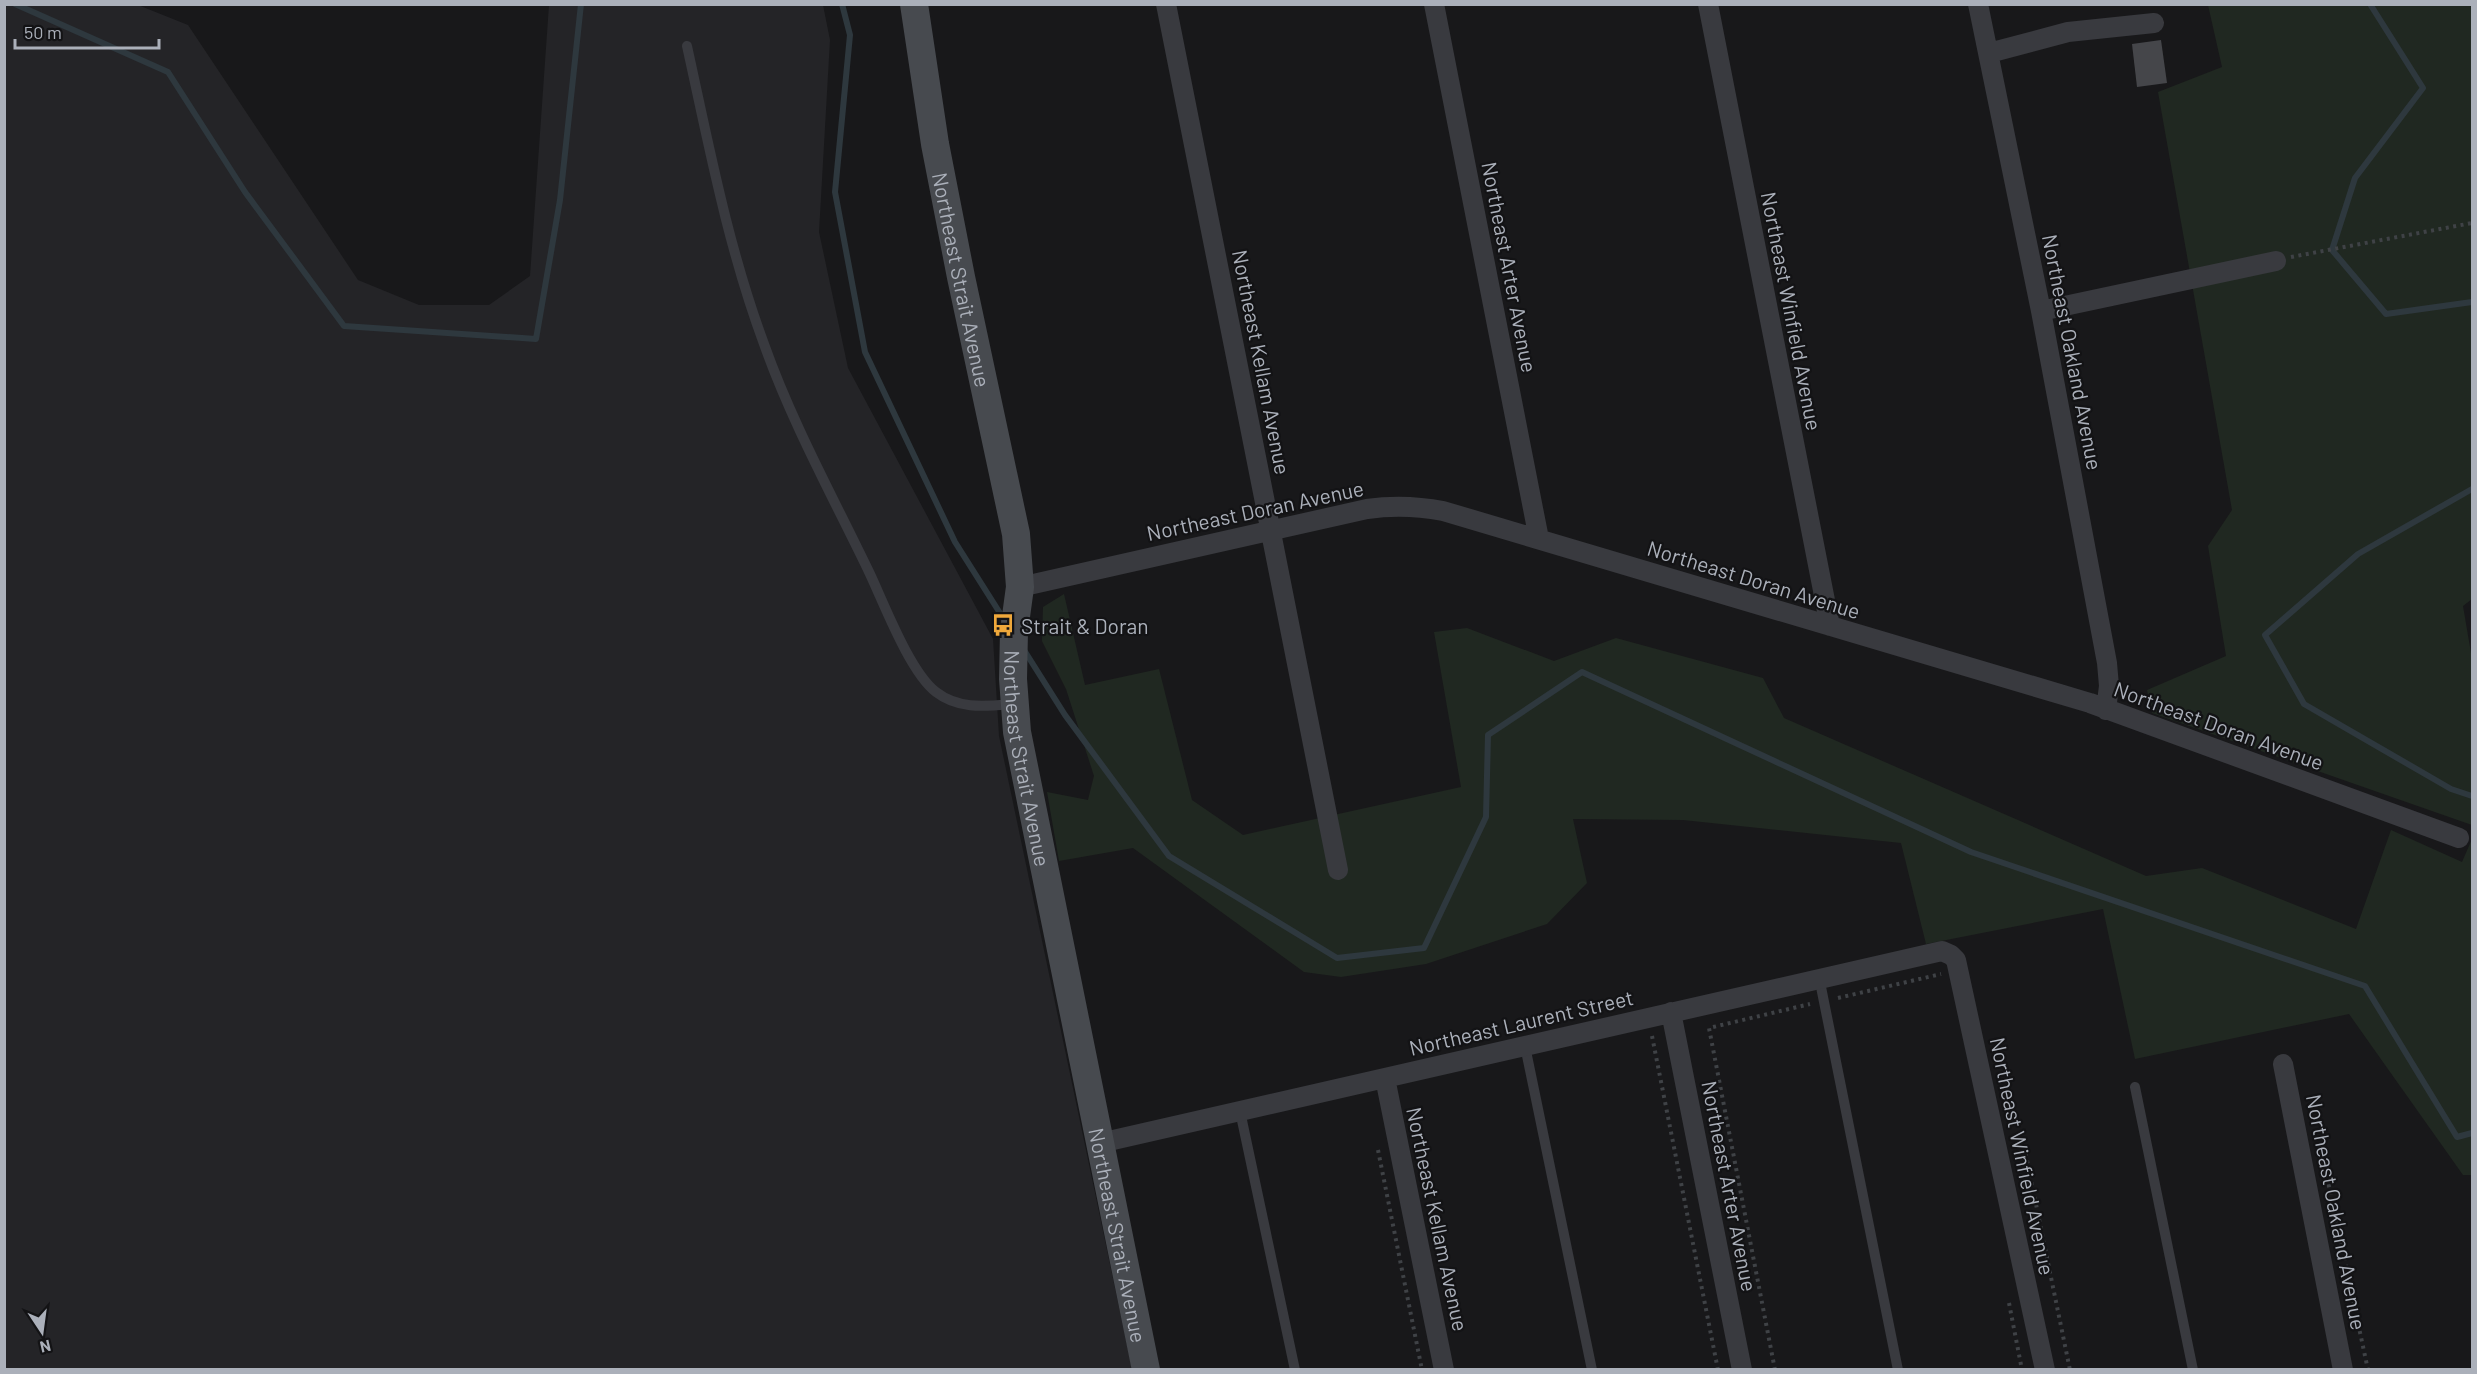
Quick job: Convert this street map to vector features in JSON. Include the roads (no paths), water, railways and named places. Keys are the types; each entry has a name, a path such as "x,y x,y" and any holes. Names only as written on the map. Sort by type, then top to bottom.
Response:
{"main road":[{"name":"Northeast Strait Avenue","path":"914,4 935,144 1016,534 1020,586 1014,631 1013,679 1017,732 1146,1370"}],"street":[{"name":"Northeast Kellam Avenue","path":"1166,4 1338,870"},
{"name":"Northeast Arter Avenue","path":"1434,4 1539,539"},
{"name":"Northeast Winfield Avenue","path":"1708,4 1830,626"},
{"name":"Northeast Oakland Avenue","path":"1978,4 2041,311 2107,663 2109,686 2106,710"},
{"path":"1989,53 2068,32 2154,23"},
{"path":"2041,311 2276,261"},
{"name":"Northeast Doran Avenue","path":"1020,586 1367,509 1407,506 1443,511 2106,710 2459,838"},
{"name":"Northeast Laurent Street","path":"1100,1143 1936,951 1951,955"},
{"name":"Northeast Winfield Avenue","path":"1951,955 1956,960 2045,1370"},
{"name":"Northeast Arter Avenue","path":"1671,1012 1742,1370"},
{"name":"Northeast Oakland Avenue","path":"2283,1065 2343,1370"},
{"name":"Northeast Kellam Avenue","path":"1385,1078 1444,1370"}],"lane":[{"path":"687,46 724,217 764,346 902,642 924,681 950,702 981,706 1014,704"},
{"path":"1819,977 1898,1370"},
{"path":"1525,1046 1592,1370"},
{"path":"2135,1087 2193,1370"},
{"path":"1240,1111 1295,1370"}],"waterway":[{"path":"15,4 168,72 245,192 344,326 536,339 560,200 581,4"},
{"path":"842,4 850,35 835,192 865,352 955,542 1005,621"},
{"path":"2370,4 2423,88 2355,178 2332,250 2386,314 2472,302"},
{"path":"2472,489 2358,554 2265,635 2304,704 2451,789 2472,796"},
{"path":"1024,650 1065,715 1169,856 1337,958 1424,948 1486,817 1488,735 1582,672 1971,852 2365,986 2457,1137 2472,1133"}],"place":[{"name":"Strait & Doran","path":"1003,625"}]}
